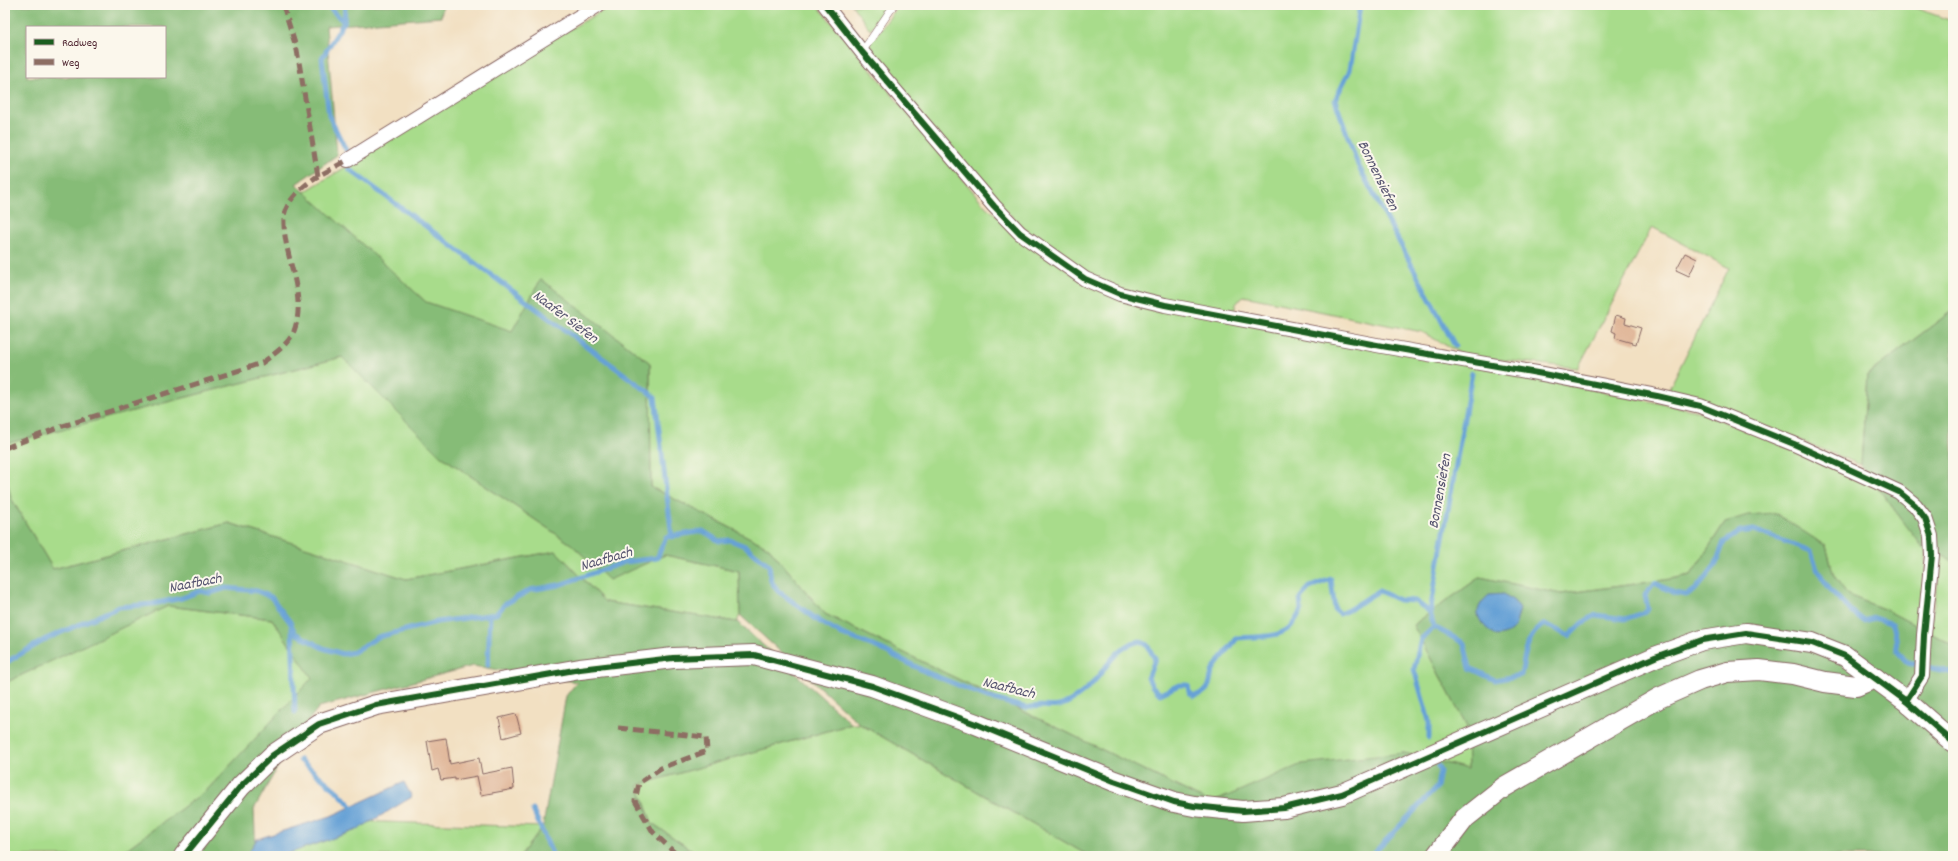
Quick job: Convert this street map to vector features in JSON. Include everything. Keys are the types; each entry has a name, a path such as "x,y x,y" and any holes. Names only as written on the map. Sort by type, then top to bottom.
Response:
{"main road":[{"path":"184,856 246,781 273,755 319,724 376,705 580,669 673,658 754,655 864,684 976,724 1107,778 1174,802 1194,806 1243,811 1284,808 1342,794 1655,657 1702,640 1746,633 1812,643 1845,656 1906,701 1953,742"},
{"path":"1436,856 1465,818 1504,787 1659,698 1700,680 1727,672 1759,670 1793,674 1825,682 1856,686 1875,678"}],"street":[{"path":"348,160 598,5"},
{"path":"825,5 862,52 994,206 1020,233 1085,279 1120,294 1165,306 1543,374 1657,396 1700,406 1794,444 1899,492 1915,505 1924,518 1931,536 1932,555 1922,676 1906,701"}],"lane":[{"path":"862,52 894,5"}],"green space":[{"path":"5,5 443,5 441,17 326,26 337,155 296,184 426,302 512,331 541,279 650,363 651,487 768,547 825,614 1211,803 1302,764 1404,753 1468,769 1467,727 1413,625 1480,577 1561,594 1691,575 1725,522 1748,515 1775,513 1826,546 1834,576 1848,595 1886,610 1953,645 1953,856 1089,856 860,724 740,615 739,571 665,555 609,580 571,544 441,456 342,357 5,444"},
{"path":"612,5 817,5 986,207 1091,288 1698,411 1874,483 1923,547 1927,549 1920,628 1886,610 1848,595 1834,576 1826,546 1725,522 1691,575 1665,580 1560,594 1480,577 1413,625 1467,727 1468,769 1404,753 1211,803 825,614 768,547 651,487 650,363 541,280 512,332 426,302 304,192 573,27"},
{"path":"852,5 888,5 870,30"},
{"path":"899,5 1907,5 1952,21 1953,19 1953,310 1867,375 1861,465 1713,405 1669,389 1729,268 1652,227 1578,368 1465,356 1422,332 1243,296 1236,304 1233,315 1125,291 1086,273 1029,233 996,201 865,50"},
{"path":"1953,310 1953,563 1943,555 1923,548 1861,465 1867,375"},
{"path":"342,357 441,456 571,544 609,579 665,555 739,571 740,615 737,622 605,602 556,551 406,579 229,523 53,569 11,498 5,472 5,444"},
{"path":"5,472 11,498 53,569 229,523 406,579 556,551 605,602 737,622 852,724 638,785 652,823 700,856 520,856 543,826 566,696 577,682 473,666 319,707 293,740 254,809 256,856 117,856 208,789 312,678 272,619 168,606 5,683"},
{"path":"1943,555 1953,563 1953,645 1929,632"},
{"path":"168,606 272,619 313,678 208,789 117,856 5,856 5,683 139,618"},
{"path":"852,724 860,724 1089,856 700,856 652,823 638,785"},
{"path":"351,821 543,827 520,856 270,856"}],"water":[{"path":"1504,594 1514,601 1520,609 1514,628 1503,635 1496,636 1481,622 1478,612 1479,607 1489,595"},
{"path":"404,782 412,797 357,830 281,856 246,856 257,839 331,816"}],"building":[{"path":"1685,253 1697,259 1689,276 1676,270"},
{"path":"1616,315 1626,318 1625,323 1641,328 1636,344 1615,338 1616,333 1612,331"},
{"path":"516,714 521,733 503,738 499,718"},
{"path":"446,738 450,764 479,758 482,774 512,768 514,789 481,795 477,776 455,780 455,778 441,780 438,769 432,771 427,741"}],"waterway":[{"name":"Naafer Siefen","path":"327,5 344,22"},
{"path":"344,22 345,5"},
{"name":"Bonnensiefen","path":"1360,5 1350,70 1335,100 1358,165 1455,346"},
{"name":"Naafer Siefen","path":"344,22 322,58 329,116 346,150"},
{"name":"Naafer Siefen","path":"349,169 655,397 672,537"},
{"name":"Bonnensiefen","path":"1430,612 1472,373"},
{"name":"Naafbach","path":"5,663 46,639 119,607 152,604 182,598 200,591 210,593 226,588 257,591 271,597 290,622 295,633 323,648 343,654 354,652 378,637 437,622 496,614 505,604 530,590 559,585 625,562 657,558 666,537 703,531 719,541 730,540 745,546 769,565 771,581 778,591 819,621 842,634 881,649 928,673 990,698 1027,708 1035,706 1058,706 1070,701 1090,686 1114,656 1121,650 1140,641 1147,645 1155,659 1148,678 1152,686 1160,694 1179,685 1188,685 1189,692 1194,696 1201,694 1208,688 1214,668 1237,638 1278,634 1289,628 1296,620 1301,610 1300,598 1310,587 1331,579 1335,610 1340,614 1379,591 1399,600 1415,601 1430,612 1434,627 1464,643 1470,668 1495,680 1521,675 1525,653 1530,639 1534,633 1545,624 1569,636 1582,623 1596,615 1625,619 1643,613 1648,609 1645,595 1655,583 1674,593 1686,595 1695,590 1715,566 1724,542 1740,532 1754,530 1811,551 1814,562 1825,582 1847,607 1864,621 1875,618 1893,624 1897,651 1907,662 1953,673"},
{"path":"488,665 490,615"},
{"path":"1429,738 1429,721 1414,669 1421,639 1434,627"},
{"path":"292,628 295,712"},
{"path":"300,760 338,792 356,811"},
{"path":"1371,856 1437,787 1440,771 1438,766"},
{"path":"533,810 553,856"}],"marked path":[{"path":"283,5 297,50 318,176 348,160"},
{"path":"5,448 63,426 262,363 280,349 288,341 294,331 298,317 296,289 284,231 285,211 297,193 318,176"},
{"path":"618,728 706,737 707,751 661,768 639,783 635,801 653,832 678,856"}],"cycle path":[{"path":"825,5 862,52 994,206 1020,233 1085,279 1120,294 1165,305 1382,346 1543,374 1657,396 1700,406 1794,444 1899,492 1915,505 1925,518 1931,536 1932,555 1924,635 1922,676 1906,701"},
{"path":"184,856 241,786 273,755 319,724 376,705 580,669 673,658 754,655 872,686 976,724 1114,781 1174,802 1194,806 1243,811 1284,808 1342,794 1655,657 1702,640 1746,633 1812,643 1845,656 1906,701 1953,742"}]}
